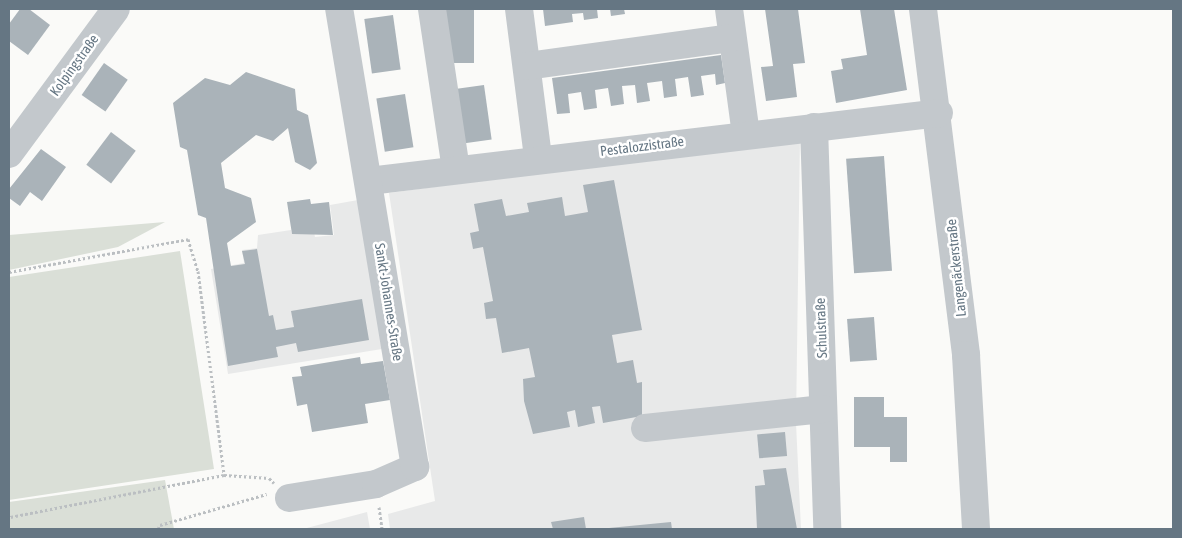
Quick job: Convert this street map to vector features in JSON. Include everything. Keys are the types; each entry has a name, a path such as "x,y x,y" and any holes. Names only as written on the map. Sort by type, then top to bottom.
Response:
{"street":[{"name":"Kolpingstraße","path":"9,154 21,123 116,9"},
{"name":"Sankt-Johannes-Straße","path":"289,498 376,484 415,467 339,9"},
{"path":"432,9 456,169"},
{"path":"519,9 538,158"},
{"path":"729,9 746,134"},
{"name":"Langenäckerstraße","path":"923,9 939,114 966,355 976,529"},
{"path":"527,66 732,38"},
{"name":"Pestalozzistraße","path":"369,181 538,158 939,114"},
{"name":"Schulstraße","path":"814,127 827,529"},
{"path":"645,428 823,409"}],"path":[{"path":"9,272 188,239 198,271 224,476"},
{"path":"9,517 224,476 269,478 289,498"},
{"path":"158,529 160,525 260,492 289,498"}],"shaded area":[{"path":"800,137 796,423 801,529 390,529 388,514 435,501 389,193"},
{"path":"358,200 382,349 228,374 211,269 244,263 242,250 257,248 258,235 291,230 292,234 314,232 315,237 334,235 330,205"},
{"path":"165,222 118,247 9,270 9,235"},
{"path":"180,251 214,469 9,500 9,277"},
{"path":"165,480 174,529 9,529 9,502"},
{"path":"367,512 370,529 303,529"}],"building":[{"path":"20,9 29,9 50,25 28,55 9,41 9,24"},
{"path":"444,9 474,9 474,63 444,63"},
{"path":"543,9 597,9 598,18 584,20 583,13 572,14 573,22 545,26"},
{"path":"610,9 624,9 625,14 611,16"},
{"path":"765,9 798,9 805,63 793,64 797,97 766,101 761,67 773,66"},
{"path":"860,9 894,9 907,90 836,103 831,71 843,69 841,59 867,55"},
{"path":"393,15 401,69 372,74 364,19"},
{"path":"721,55 725,83 716,85 715,74 701,76 704,95 691,97 688,77 675,79 677,96 664,98 662,81 647,83 650,101 637,103 635,85 622,86 624,104 611,106 608,88 595,90 597,108 584,110 581,92 568,94 570,113 557,114 552,78"},
{"path":"104,63 128,80 105,112 82,95"},
{"path":"246,72 295,89 297,110 308,115 317,163 310,170 295,162 288,128 273,141 256,135 221,163 225,188 251,198 256,222 227,243 231,266 245,264 242,251 257,249 269,316 273,315 276,330 294,327 291,311 362,299 369,340 298,352 296,343 276,347 278,357 228,366 206,218 198,215 187,150 180,147 173,103 205,78 230,85"},
{"path":"484,85 492,139 463,144 455,89"},
{"path":"405,94 413,147 385,152 376,99"},
{"path":"111,132 136,151 111,183 86,165"},
{"path":"41,149 66,167 42,201 30,192 20,206 9,198 9,189"},
{"path":"884,156 892,271 854,273 846,159"},
{"path":"614,180 642,330 612,335 617,363 633,360 637,383 642,382 642,416 603,423 600,406 592,407 595,423 578,427 575,410 567,412 570,427 533,434 524,401 523,379 535,377 529,348 502,353 496,318 486,319 484,303 493,301 483,247 473,249 470,233 479,231 474,204 502,199 506,216 529,212 527,203 562,197 565,216 588,212 583,185"},
{"path":"310,199 311,204 329,202 333,235 292,234 287,202"},
{"path":"874,317 877,360 850,362 847,319"},
{"path":"360,357 361,364 383,361 390,400 365,404 368,423 312,432 307,404 297,406 292,377 302,376 300,367"},
{"path":"854,397 884,397 884,417 907,417 907,462 890,462 890,447 854,447"},
{"path":"785,432 787,456 759,458 757,434"},
{"path":"786,468 797,529 757,529 755,486 765,485 763,470"},
{"path":"584,517 586,529 553,529 551,522"},
{"path":"671,522 672,529 609,529 609,528"}]}
